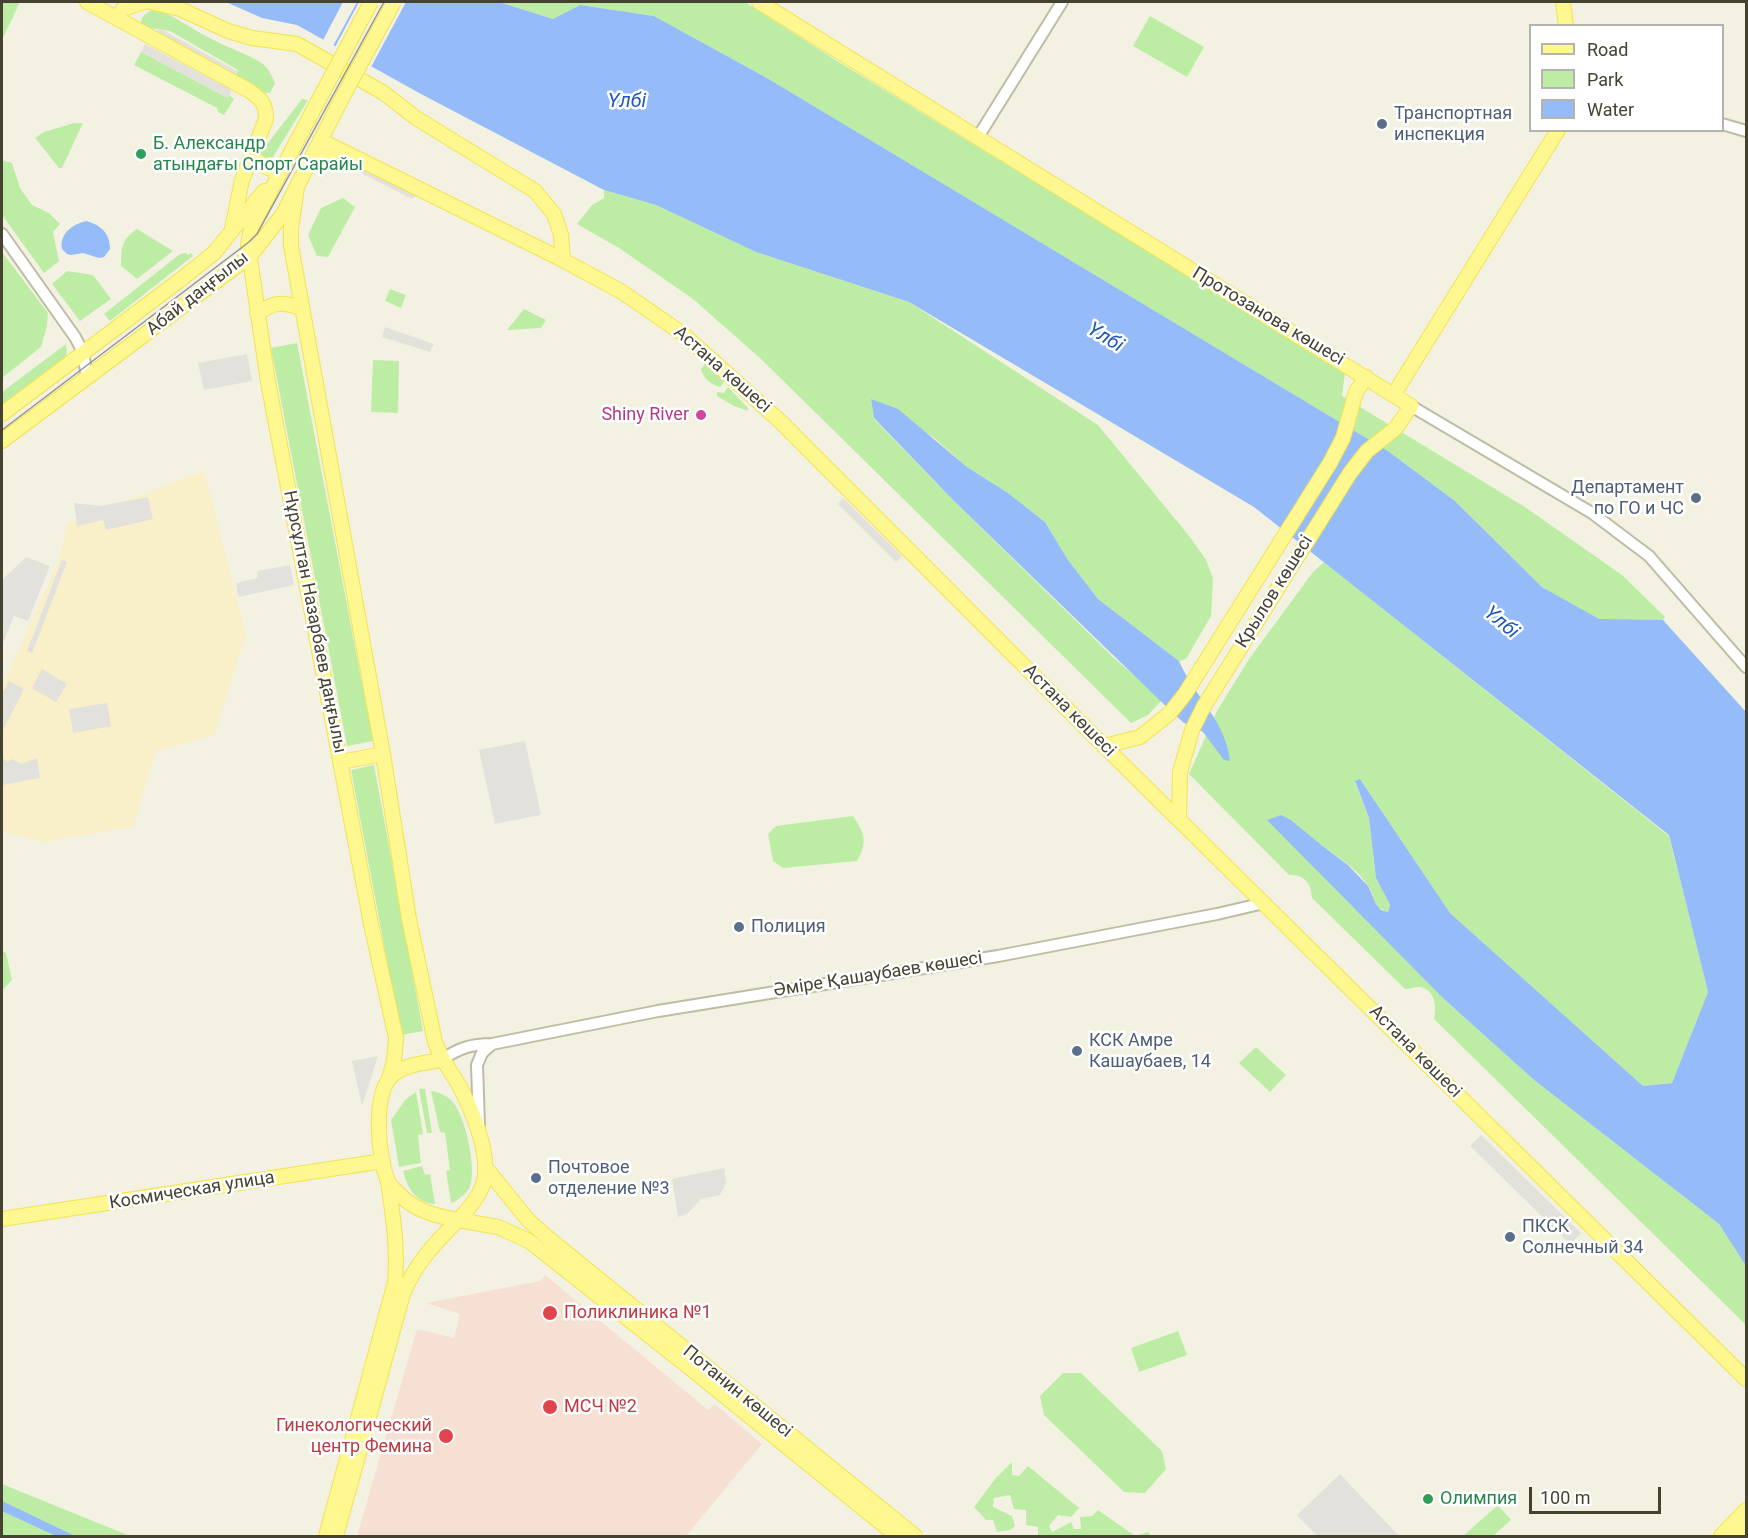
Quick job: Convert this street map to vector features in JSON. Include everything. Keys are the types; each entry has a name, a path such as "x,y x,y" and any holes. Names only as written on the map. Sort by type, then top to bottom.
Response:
{"main road":[{"path":"87,2 250,91 262,100 266,109 266,119 242,180 231,231"},
{"path":"117,18 123,9 144,2"},
{"path":"150,2 180,9 228,32 297,44 384,93 416,118 535,191 554,214 561,235 563,260"},
{"name":"Абай даңғылы","path":"2,414 214,253 282,169 371,2"},
{"name":"Абай даңғылы","path":"2,441 250,256 284,213 320,140 394,2"},
{"name":"Протозанова көшесі","path":"759,2 1412,406"},
{"path":"1563,2 1566,24"},
{"path":"1394,394 1557,132"},
{"name":"Астана көшесі","path":"320,140 563,260 622,292 684,334 781,422 1104,746 1746,1379"},
{"path":"307,167 328,155 349,154"},
{"path":"251,158 268,168 282,169"},
{"name":"Нұрсұлтан Назарбаев даңғылы","path":"282,169 251,228 248,245 257,314 371,924 396,1038 394,1061 380,1101 378,1120 397,1256 393,1292 326,1536"},
{"path":"297,187 291,228 291,246 383,754 409,919 435,1042 442,1060 461,1090 480,1137 486,1168 483,1186 469,1209 413,1271 403,1294 336,1536"},
{"path":"257,314 270,304 280,303 301,308"},
{"name":"Крылов көшесі","path":"1104,746 1140,737 1170,713 1185,694 1330,463 1343,438 1354,399 1366,376"},
{"name":"Крылов көшесі","path":"1179,820 1180,772 1192,730 1204,706 1350,473 1367,451 1396,428 1412,406"},
{"path":"341,762 383,754"},
{"path":"389,1078 401,1070 418,1064 442,1060"},
{"name":"Космическая улица","path":"2,1219 383,1161"},
{"name":"Потанин көшесі","path":"486,1168 523,1215 537,1228 915,1536"},
{"path":"388,1182 401,1196 419,1209 458,1220"},
{"name":"Потанин көшесі","path":"458,1220 498,1227 528,1241 690,1368 897,1536"},
{"path":"1721,1536 1746,1510"},
{"path":"1737,1536 1746,1527"}],"street":[{"path":"978,137 1062,2"},
{"path":"1724,124 1746,131"},
{"path":"2,234 75,337 83,352 87,378"},
{"name":"Протозанова көшесі","path":"1412,406 1592,513 1649,556 1746,667"},
{"name":"Әміре Қашаубаев көшесі","path":"442,1060 451,1053 474,1044 492,1044 658,1011 998,956 1263,903"},
{"path":"480,1137 477,1065 482,1053 492,1044"}],"shaded area":[{"path":"159,28 237,71 234,77 156,34"},
{"path":"145,44 232,90 228,98 141,52"},
{"path":"354,163 418,194 412,199 355,170"},
{"path":"385,327 434,344 430,352 382,337"},
{"path":"247,354 252,381 204,390 198,363"},
{"path":"204,471 246,635 214,735 156,751 133,827 43,842 2,831 2,687 60,558 67,523"},
{"path":"148,497 153,519 106,530 103,520 77,526 74,503 101,506"},
{"path":"843,498 902,556 896,562 838,504"},
{"path":"26,557 50,566 28,621 14,616 2,645 2,580"},
{"path":"62,560 67,562 32,653 27,651"},
{"path":"290,565 294,585 238,597 236,583 258,578 257,571"},
{"path":"42,669 67,684 56,702 32,688"},
{"path":"9,681 24,689 2,732 2,694"},
{"path":"107,703 111,726 73,733 69,709"},
{"path":"525,741 541,815 495,824 479,750"},
{"path":"2,758 8,762 12,759 21,764 37,758 40,778 2,785"},
{"path":"378,1056 362,1106 352,1061"},
{"path":"1481,1135 1581,1233 1570,1244 1470,1146"},
{"path":"724,1168 726,1183 720,1195 701,1199 687,1214 678,1217 672,1179"},
{"name":"МСЧ №2","path":"545,1275 708,1410 715,1404 762,1444 686,1536 357,1536 417,1329 454,1338 460,1314 426,1303 540,1281"},
{"path":"1340,1474 1399,1536 1317,1536 1297,1515"}],"green space":[{"path":"2,2 19,2 19,4 2,40"},
{"path":"499,2 745,2 834,59 1345,372 1342,396 1525,507 1622,575 1665,617 1663,620 1599,620 1542,587 1455,501 1388,451 767,78 654,16 580,5 553,19"},
{"path":"155,9 263,64 269,70 275,83 270,93 252,88 236,75 238,70 170,31 145,27 141,24 144,16"},
{"path":"1150,16 1204,47 1187,77 1133,46"},
{"path":"141,52 228,98 229,95 234,99 224,115 218,112 217,108 134,65"},
{"path":"302,99 308,100 273,157 266,159 262,157 261,152"},
{"path":"74,123 83,123 62,168 59,168 35,138 44,132"},
{"path":"2,160 12,163 20,188 32,205 49,213 60,224 53,232 59,261 44,273 2,215"},
{"path":"604,190 656,205 756,252 909,302 1098,425 1190,537 1206,560 1213,578 1211,616 1186,659 1179,661 1098,599 1068,560 1045,522 1008,493 967,467 933,437 871,399 874,419 1114,658 1162,700 1148,715 1131,723 761,359 693,299 619,248 577,224 592,205 604,198"},
{"path":"343,198 355,207 328,257 317,256 308,235 321,208"},
{"path":"137,229 173,251 137,279 121,266 123,245 127,237"},
{"path":"2,252 48,313 41,347 2,378"},
{"path":"191,253 193,256 110,321 104,314 180,254 188,255"},
{"path":"67,271 93,275 111,299 80,321 52,284"},
{"path":"390,289 406,295 401,308 385,301"},
{"path":"524,309 546,320 541,328 507,330"},
{"path":"297,343 373,741 347,746 271,348"},
{"path":"66,344 65,359 2,405 2,392"},
{"path":"373,360 399,361 398,413 371,412"},
{"path":"705,364 724,382 720,387 711,383 704,375 701,369"},
{"path":"728,387 748,408 748,411 717,396 717,392 724,393"},
{"path":"1324,562 1669,836 1708,992 1672,1083 1643,1086 1450,913 1360,779 1355,782 1369,818 1376,878 1390,905 1388,912 1378,906 1365,881 1347,863 1320,844 1444,999 1534,1080 1719,1224 1746,1266 1746,1325 1434,1019 1435,1004 1429,992 1420,987 1405,989 1312,898 1309,884 1303,878 1289,875 1189,774 1217,711 1249,659 1313,572"},
{"path":"374,765 423,1031 401,1035 351,770"},
{"path":"853,816 864,838 863,848 857,861 783,868 773,861 768,834 776,826"},
{"path":"2,951 6,953 12,980 2,991"},
{"path":"1256,1047 1286,1075 1270,1092 1239,1063"},
{"path":"419,1089 425,1089 432,1133 427,1133"},
{"path":"431,1091 448,1097 457,1108 471,1155 472,1178 468,1191 451,1203 446,1171 450,1170 445,1133 440,1132"},
{"path":"416,1092 423,1134 418,1135 421,1163 399,1167 391,1120 406,1099"},
{"path":"422,1166 425,1175 430,1174 435,1204 422,1201 413,1194 405,1178 403,1171"},
{"path":"1178,1331 1187,1355 1139,1372 1131,1348"},
{"path":"1063,1373 1081,1373 1162,1451 1166,1469 1145,1493 1124,1492 1044,1415 1040,1396"},
{"path":"1012,1462 1012,1475 1019,1476 1028,1466 1079,1508 1071,1517 1058,1515 1049,1526 1052,1532 1071,1522 1074,1529 1081,1529 1080,1517 1092,1516 1098,1510 1135,1536 1038,1536 1038,1527 1026,1525 1026,1510 1014,1509 1010,1495 994,1498 993,1507 1012,1516 1015,1526 1010,1530 997,1532 993,1520 986,1520 974,1507 995,1479"},
{"path":"2,1484 130,1536 2,1536"},
{"path":"1498,1505 1511,1520 1493,1536 1463,1536"},
{"path":"1148,1532 1151,1536 1135,1536"}],"water":[{"name":"Үлбі","path":"226,2 499,2 553,19 580,5 654,16 767,78 1388,451 1455,501 1542,587 1599,619 1663,620 1746,712 1746,1266 1719,1224 1534,1080 1444,999 1267,820 1281,815 1291,820 1348,865 1368,886 1381,910 1388,912 1390,905 1376,878 1369,818 1355,781 1360,779 1450,913 1643,1086 1672,1083 1708,992 1669,835 1254,507 909,302 756,252 656,205 604,190 421,94 297,25 262,18"},
{"path":"86,221 100,227 108,238 110,249 104,257 99,258 83,253 71,255 62,249 63,239 68,230"},
{"path":"871,399 898,409 967,467 1008,493 1045,522 1068,560 1098,599 1179,661 1216,721 1230,761 1224,760 1203,732 1184,723 1175,715 954,501 874,418"},
{"path":"2,1501 75,1536 56,1536 2,1511"}],"pier":[{"path":"343,2 357,2 332,48 322,42"},
{"path":"359,2 406,2 370,69 334,49"}],"tram line":[{"path":"2,430 257,234 384,2"}],"place":[{"name":"Транспортная инспекция","path":"1382,124"},
{"name":"Б. Александр атындағы Спорт Сарайы","path":"141,154"},
{"name":"Shiny River","path":"701,415"},
{"name":"Департамент по ГО и ЧС","path":"1696,498"},
{"name":"Полиция","path":"739,927"},
{"name":"КСК Амре Кашаубаев, 14","path":"1077,1051"},
{"name":"Почтовое отделение №3","path":"536,1178"},
{"name":"ПКСК Солнечный 34","path":"1510,1237"},
{"name":"Поликлиника №1","path":"550,1313"},
{"name":"МСЧ №2","path":"550,1407"},
{"name":"Гинекологический центр Фемина","path":"446,1436"},
{"name":"Олимпия","path":"1428,1499"}]}
